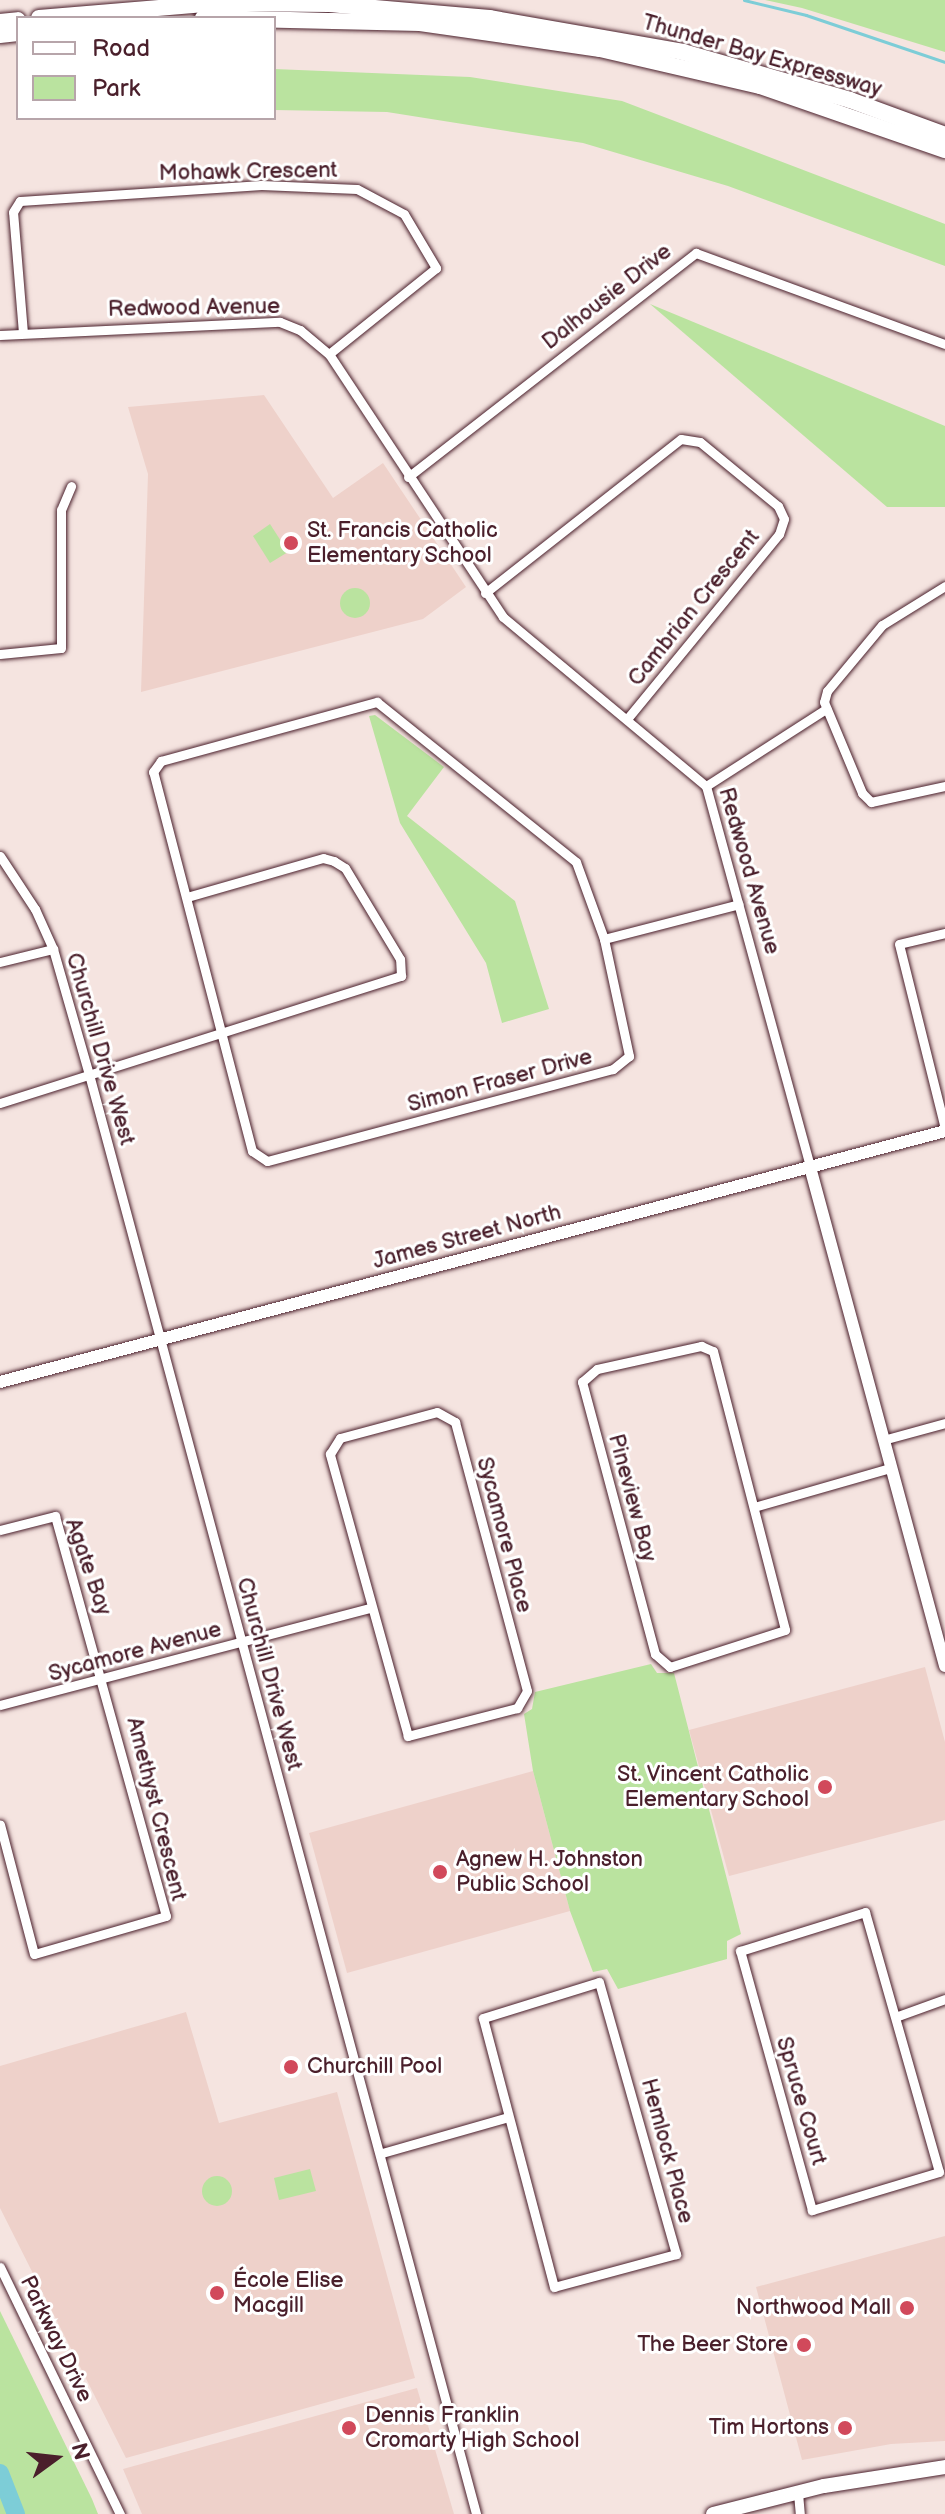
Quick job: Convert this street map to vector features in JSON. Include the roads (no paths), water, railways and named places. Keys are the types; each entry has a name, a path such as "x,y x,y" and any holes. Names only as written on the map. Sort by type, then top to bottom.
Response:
{"highway":[{"name":"Thunder Bay Expressway","path":"64,16 230,3 329,4 489,18 683,52 850,100 945,135"},
{"name":"Thunder Bay Expressway","path":"276,20 420,23 600,49 760,86 945,150"}],"main road":[{"path":"713,2514 798,2493 945,2467"}],"street":[{"name":"Mohawk Crescent","path":"23,333 13,212 20,201 261,185 357,189 404,214 436,268 329,354"},
{"name":"Dalhousie Drive","path":"408,477 696,253 708,253 945,344"},
{"name":"Redwood Avenue","path":"0,335 280,322 300,330 329,354 503,617 706,786 945,1666"},
{"name":"Cambrian Crescent","path":"485,593 681,439 700,442 778,506 784,519 779,534 627,719"},
{"path":"0,654 61,648 61,510 71,486"},
{"path":"945,586 882,625 827,691 826,709 862,793 871,802 945,786"},
{"name":"Simon Fraser Drive","path":"377,702 576,862 604,939 630,1045 622,1065 273,1160 261,1159 252,1151 187,897 154,786 157,764 377,702"},
{"path":"706,786 826,709"},
{"name":"Churchill Drive West","path":"0,856 35,909 53,949 382,2153 476,2514"},
{"path":"0,1103 90,1078 220,1030 392,983 403,968 345,868 334,861 320,859 187,897"},
{"path":"604,939 739,904"},
{"path":"945,933 899,944 945,1129"},
{"path":"0,962 53,949"},
{"name":"James Street North","path":"0,1382 945,1129"},
{"name":"Pineview Bay","path":"708,1347 754,1507 785,1630 664,1666 655,1654 583,1387 585,1376 597,1369 708,1347"},
{"name":"Sycamore Place","path":"437,1412 447,1415 455,1422 527,1691 525,1701 517,1708 408,1736 371,1608 330,1454 332,1444 437,1412"},
{"path":"883,1440 945,1423"},
{"path":"754,1507 890,1468"},
{"name":"Agate Bay","path":"0,1530 55,1516 105,1680"},
{"name":"Sycamore Avenue","path":"0,1705 371,1608"},
{"name":"Amethyst Crescent","path":"0,1824 34,1954 166,1916 105,1680"},
{"name":"Spruce Court","path":"865,1912 898,2016 939,2172 812,2210 740,1951 865,1912"},
{"name":"Hemlock Place","path":"599,1982 676,2254 554,2287 508,2117 483,2018 599,1982"},
{"path":"898,2016 945,1999"},
{"path":"382,2153 508,2117"},
{"name":"Parkway Drive","path":"0,2267 120,2514"},
{"path":"798,2493 800,2514"}],"waterway":[{"path":"744,0 806,15 945,62"},
{"path":"0,2473 16,2514"}],"place":[{"name":"St. Francis Catholic Elementary School","path":"291,543"},
{"name":"St. Vincent Catholic Elementary School","path":"825,1787"},
{"name":"Agnew H. Johnston Public School","path":"440,1872"},
{"name":"Churchill Pool","path":"291,2067"},
{"name":"École Elise Macgill","path":"217,2293"},
{"name":"Northwood Mall","path":"907,2308"},
{"name":"The Beer Store","path":"804,2345"},
{"name":"Dennis Franklin Cromarty High School","path":"349,2428"},
{"name":"Tim Hortons","path":"845,2428"}]}
